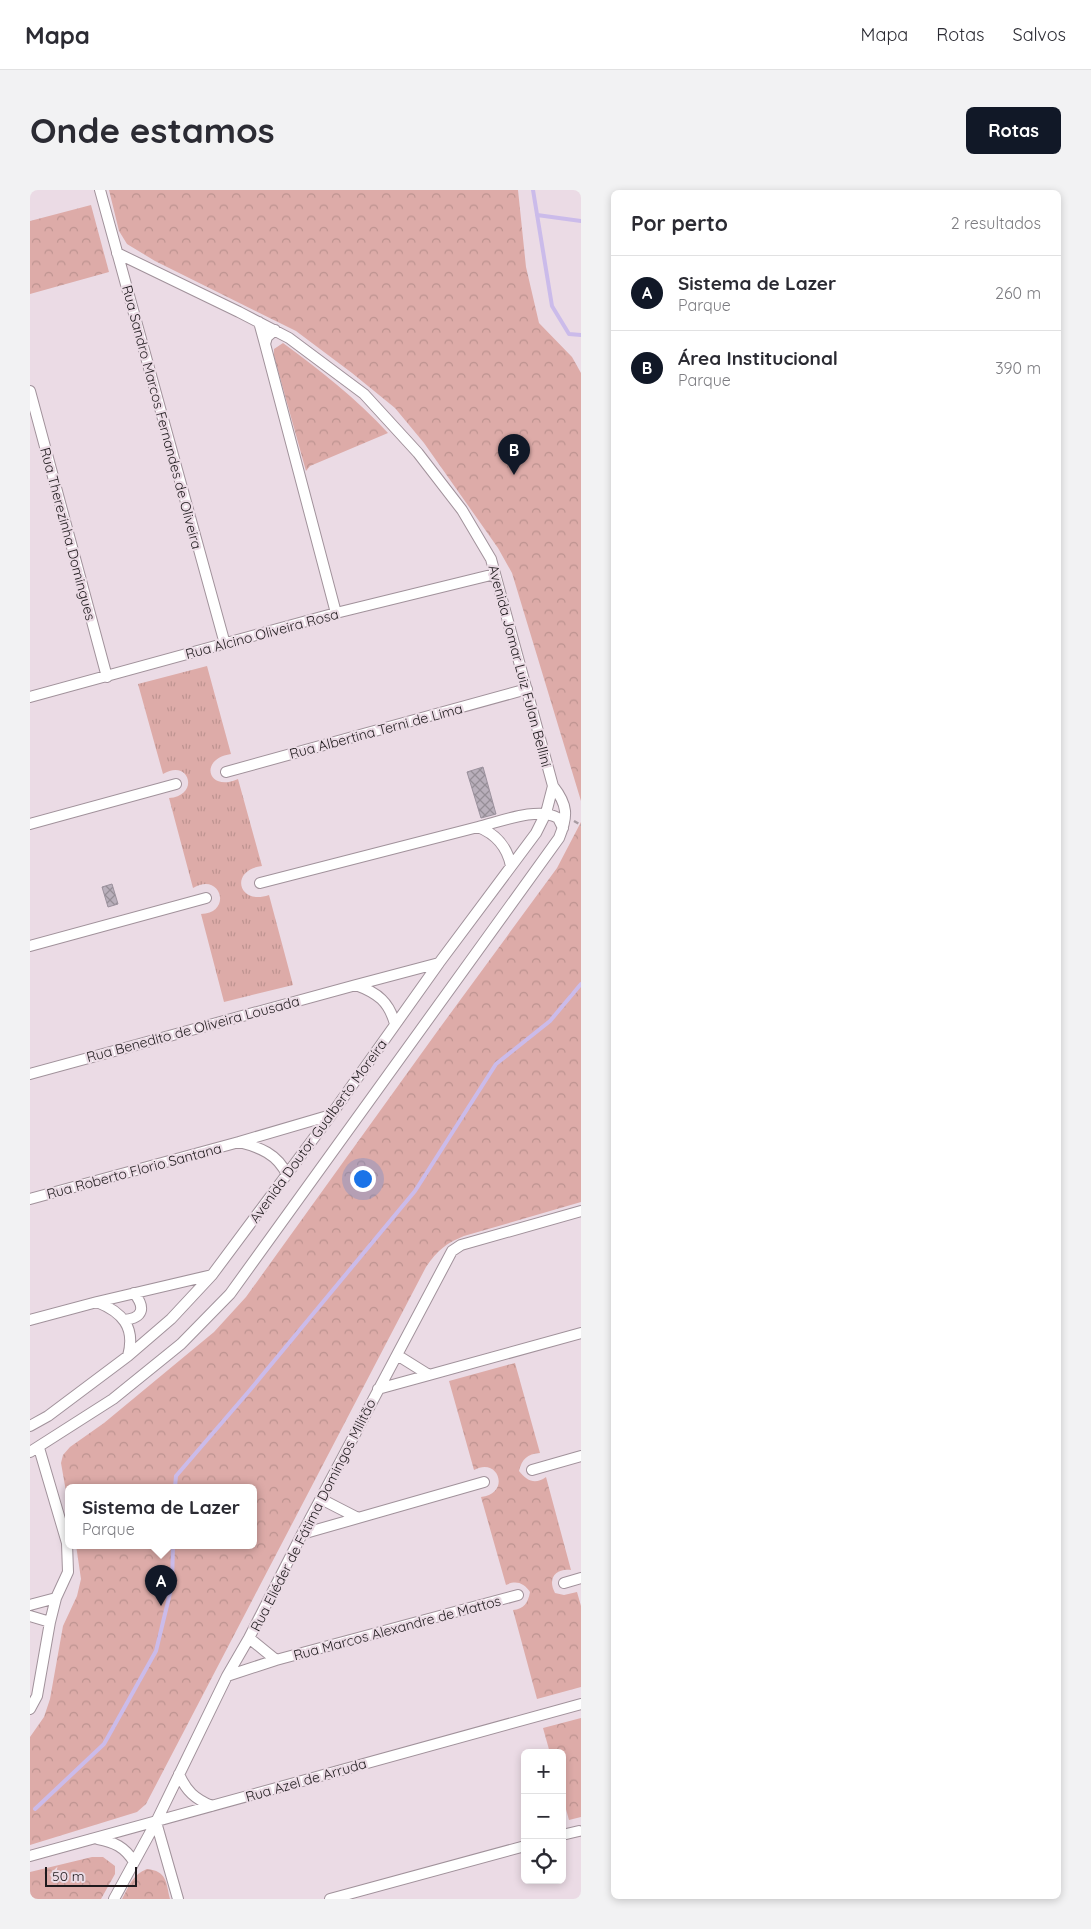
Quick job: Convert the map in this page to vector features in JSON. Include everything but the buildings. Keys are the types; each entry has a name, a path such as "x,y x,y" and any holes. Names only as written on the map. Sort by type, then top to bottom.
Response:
{"street":[{"name":"Rua Sandro Marcos Fernandes de Oliveira","path":"100,190 225,644"},
{"name":"Avenida Jomar Luiz Fulan Bellini","path":"117,253 275,330 324,363 364,394 418,453 462,510 491,559 553,786"},
{"path":"260,322 336,613"},
{"path":"265,344 267,337 275,330"},
{"name":"Rua Therezinha Domingues","path":"30,392 107,677"},
{"name":"Rua Alcino Oliveira Rosa","path":"30,697 336,613 495,574"},
{"name":"Rua Albertina Terni de Lima","path":"226,772 527,689"},
{"path":"30,824 176,784"},
{"path":"550,799 554,805 559,805 563,801 553,786"},
{"name":"Avenida Doutor Gualberto Moreira","path":"30,1426 48,1416 128,1356 171,1319 212,1275 331,1115 438,963 536,833 546,813 553,786"},
{"name":"Avenida Doutor Gualberto Moreira","path":"34,1450 113,1399 181,1344 230,1294 559,838 566,816 563,801"},
{"path":"260,883 533,813 546,813 558,818 563,828"},
{"path":"478,827 491,832 499,840 510,858 511,866"},
{"path":"30,946 206,898"},
{"name":"Rua Benedito de Oliveira Lousada","path":"30,1074 438,963"},
{"path":"356,985 371,990 382,1000 391,1011 395,1024"},
{"name":"Rua Roberto Florio Santana","path":"30,1199 331,1115"},
{"name":"Rua Roberto Florio Santana","path":"239,1142 268,1152 283,1167 287,1175"},
{"name":"Rua Eliéder de Fátima Domingos Militão","path":"114,1899 156,1822 227,1676 250,1638 302,1534 452,1251 461,1245 581,1212"},
{"path":"30,1320 212,1275"},
{"path":"124,1320 131,1320 140,1313 142,1307 134,1293"},
{"path":"97,1302 111,1308 124,1320 131,1343 128,1356"},
{"path":"378,1389 581,1334"},
{"path":"397,1355 430,1375"},
{"path":"34,1450 65,1537"},
{"path":"532,1470 581,1456"},
{"path":"302,1534 484,1482"},
{"path":"321,1499 358,1518"},
{"path":"30,1709 37,1696 56,1598 68,1572 67,1549"},
{"path":"564,1583 581,1578"},
{"name":"Rua Marcos Alexandre de Mattos","path":"227,1676 276,1660 518,1596"},
{"path":"30,1605 56,1598"},
{"path":"30,1616 50,1622"},
{"name":"Rua Marcos Alexandre de Mattos","path":"250,1638 276,1660"},
{"name":"Rua Azel de Arruda","path":"30,1856 581,1704"},
{"path":"179,1774 183,1785 190,1793 212,1806"},
{"path":"156,1822 178,1899"},
{"path":"566,1835 578,1831"},
{"path":"97,1838 120,1846 134,1862"},
{"path":"330,1899 521,1847"}],"green space":[{"path":"109,190 518,190 526,267 539,323 572,357 581,373 581,801 512,573 498,548 424,443 395,408 296,331 155,261 127,244 119,231"},
{"path":"91,205 109,272 30,294 30,221"},
{"path":"283,343 338,385 388,433 310,466 306,471 274,356 274,349"},
{"path":"207,666 231,754 221,757 214,762 211,774 214,779 220,782 238,779 262,866 252,869 245,874 242,886 244,892 250,896 269,895 293,985 224,1002 201,914 211,912 217,907 220,901 220,894 211,885 203,884 193,888 169,798 179,796 185,791 188,779 180,771 172,770 163,774 138,684"},
{"path":"581,822 581,1202 464,1236 442,1248 434,1256 426,1267 146,1804 137,1812 30,1845 30,1737 44,1717 50,1699 63,1626 77,1596 81,1579 77,1549 257,1549 257,1484 65,1484 65,1486 61,1463 63,1455 70,1447 104,1423 214,1332 246,1297 557,868"},
{"path":"515,1363 540,1453 526,1458 519,1471 531,1481 538,1481 546,1477 571,1570 557,1572 554,1575 553,1588 555,1593 564,1595 577,1592 581,1606 581,1687 537,1699 513,1610 525,1605 530,1592 520,1583 506,1585 481,1497 496,1490 499,1483 498,1477 490,1468 483,1467 474,1470 449,1381"},
{"path":"581,1718 581,1817 569,1820 566,1809 566,1749 549,1749 543,1728"},
{"path":"92,1857 103,1857 115,1866 115,1874 101,1899 30,1899 30,1872"},
{"path":"147,1869 154,1870 162,1875 170,1899 122,1899 135,1877"}],"waterway":[{"path":"533,190 552,306 569,334 581,335"},
{"path":"537,215 581,221"},
{"path":"175,1484 176,1476 415,1191 496,1064 550,1021 581,984"},
{"path":"35,1809 104,1744 156,1651 172,1585 173,1549"}],"place":[{"name":"Área Institucional","path":"514,475"},
{"name":"Sistema de Lazer","path":"161,1606"}]}
